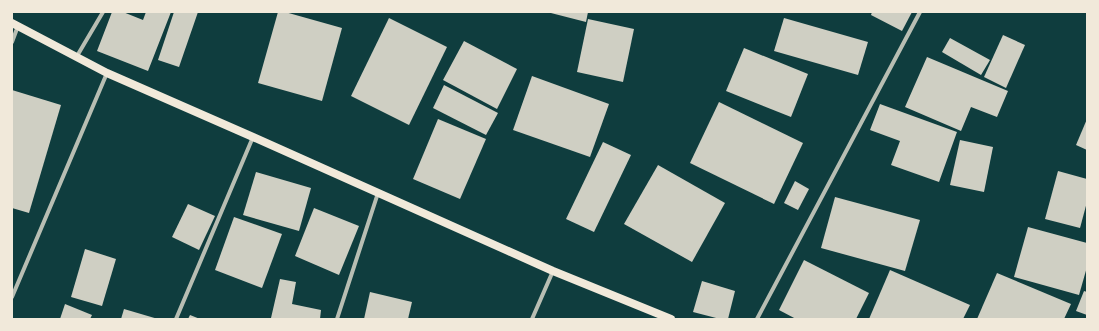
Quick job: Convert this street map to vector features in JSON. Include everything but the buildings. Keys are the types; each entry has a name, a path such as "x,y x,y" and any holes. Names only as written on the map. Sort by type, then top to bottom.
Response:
{"main road":[{"path":"15,25 107,73 553,271 671,319"}],"street":[{"path":"77,56 104,12"},
{"path":"757,319 920,12"},
{"path":"12,42 15,25"},
{"path":"12,297 107,73"},
{"path":"176,319 253,137"},
{"path":"337,319 378,193"},
{"path":"532,319 553,271"}]}
